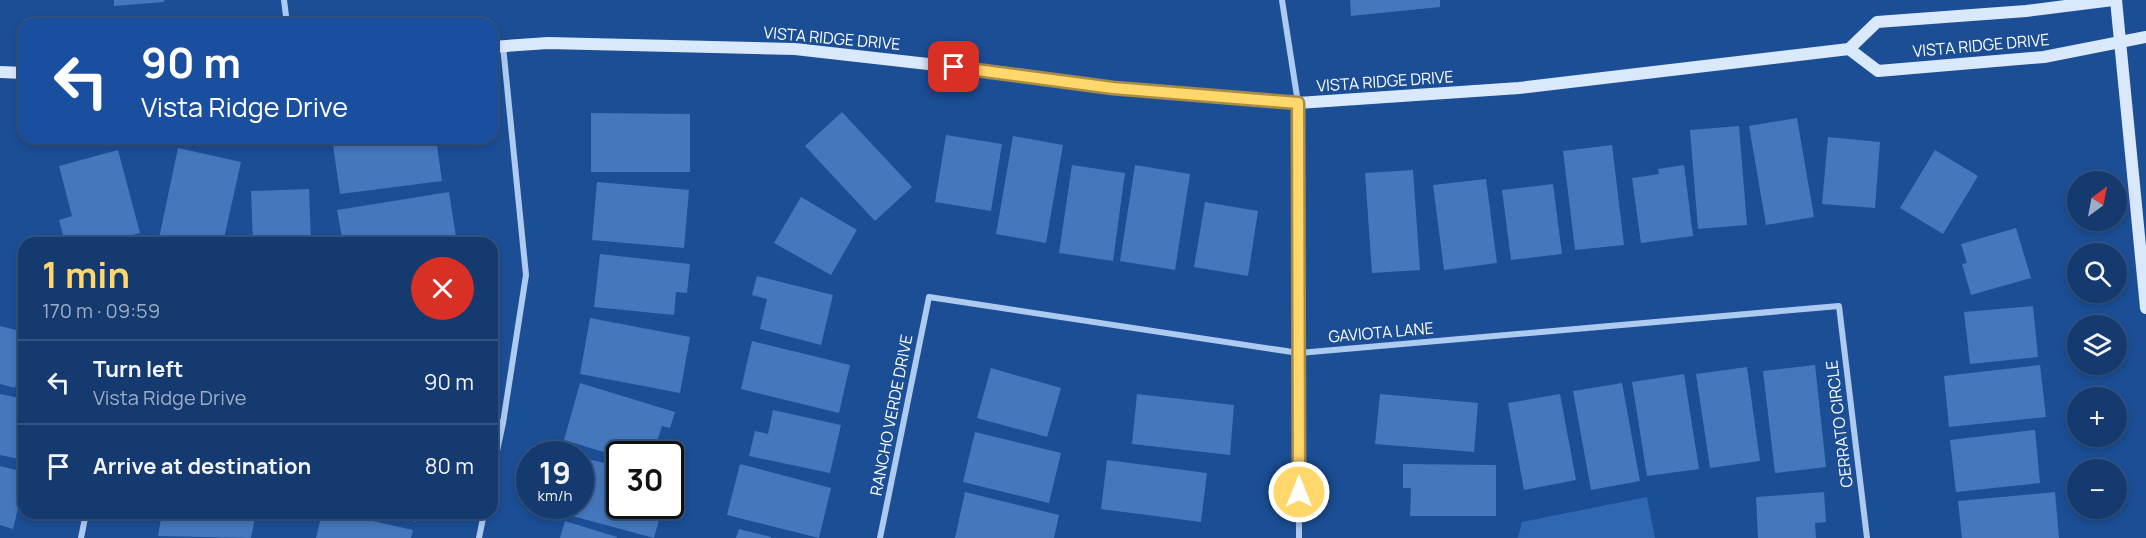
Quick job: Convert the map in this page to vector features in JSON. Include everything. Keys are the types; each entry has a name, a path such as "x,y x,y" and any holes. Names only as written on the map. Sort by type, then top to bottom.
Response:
{"street":[{"path":"284,0 286,18"},
{"path":"1282,0 1298,103 1299,538"},
{"path":"2115,0 2122,42 2146,308"},
{"name":"VISTA RIDGE DRIVE","path":"498,46 548,43 795,49 999,72 1113,88 1298,103 1519,88 1849,49 1877,22 2115,0"},
{"name":"VISTA RIDGE DRIVE","path":"1849,49 1878,71 2044,57 2146,37"},
{"path":"498,54 526,275 498,447"},
{"path":"0,72 18,73"},
{"name":"GAVIOTA LANE","path":"929,297 1299,353 1839,306"},
{"name":"RANCHO VERDE DRIVE","path":"880,538 929,297"},
{"name":"CERRATO CIRCLE","path":"1839,306 1866,538"},
{"path":"498,422 503,423"},
{"path":"81,538 85,519"},
{"path":"479,538 483,519"}],"shaded area":[{"path":"1647,497 1655,538 1518,538 1522,522"}],"building":[{"path":"114,0 164,0 164,2 114,6"},
{"path":"1350,0 1440,0 1440,7 1351,16"},
{"path":"842,112 912,187 875,221 805,146"},
{"path":"591,113 690,114 690,172 591,172"},
{"path":"1797,118 1814,217 1766,225 1749,126"},
{"path":"1739,126 1747,225 1698,229 1690,130"},
{"path":"946,135 1002,144 991,211 935,202"},
{"path":"1013,136 1063,145 1046,243 996,234"},
{"path":"1828,137 1880,142 1875,208 1822,204"},
{"path":"333,144 437,144 442,181 340,194"},
{"path":"1612,145 1624,245 1575,250 1563,151"},
{"path":"178,148 241,162 224,237 159,237"},
{"path":"118,150 140,233 124,237 63,237 59,220 72,216 59,166"},
{"path":"1935,150 1978,176 1943,234 1900,208"},
{"path":"1072,165 1125,173 1113,261 1059,253"},
{"path":"1135,165 1190,174 1175,270 1120,261"},
{"path":"1684,165 1693,236 1641,243 1632,178 1659,174 1658,169"},
{"path":"1413,170 1420,270 1372,273 1365,173"},
{"path":"1486,179 1497,263 1444,270 1433,185"},
{"path":"597,182 689,190 684,248 592,240"},
{"path":"1553,184 1562,254 1511,260 1502,190"},
{"path":"309,189 311,237 253,237 251,191"},
{"path":"449,192 456,237 342,237 337,210"},
{"path":"801,197 857,230 831,275 774,243"},
{"path":"1205,202 1258,211 1248,276 1194,267"},
{"path":"2016,228 2031,278 1971,295 1962,264 1967,263 1961,244"},
{"path":"600,254 690,264 687,293 676,292 674,315 594,307"},
{"path":"757,276 833,295 821,345 760,329 767,299 752,295"},
{"path":"2033,306 2038,357 1970,364 1964,312"},
{"path":"590,318 690,337 680,393 580,374"},
{"path":"0,326 18,330 18,377 15,388 0,384"},
{"path":"752,341 850,365 839,413 741,389"},
{"path":"1815,365 1826,467 1775,473 1763,371"},
{"path":"2040,365 2046,417 1949,427 1944,376"},
{"path":"1747,367 1760,461 1710,468 1696,374"},
{"path":"991,368 1061,388 1047,437 977,418"},
{"path":"1684,374 1699,469 1647,476 1632,382"},
{"path":"580,383 675,412 670,428 662,426 657,441 606,441 606,453 594,449 594,441 564,440"},
{"path":"1622,383 1640,481 1591,490 1573,391"},
{"path":"0,394 18,398 18,459 0,455"},
{"path":"1137,394 1234,405 1230,455 1132,444"},
{"path":"1380,394 1478,403 1474,452 1375,444"},
{"path":"1560,394 1576,480 1524,490 1508,403"},
{"path":"773,410 841,425 830,473 749,456 755,431 768,434"},
{"path":"2035,430 2040,483 1956,492 1950,440"},
{"path":"975,432 1061,453 1049,503 963,482"},
{"path":"594,460 606,464 606,519 659,519 654,538 583,519 594,519"},
{"path":"1107,460 1207,473 1201,522 1101,509"},
{"path":"740,464 831,488 819,538 727,515"},
{"path":"1403,464 1496,465 1496,516 1410,516 1411,488 1403,488"},
{"path":"0,466 18,470 18,508 13,529 0,525"},
{"path":"965,492 1059,515 1054,538 955,538"},
{"path":"1824,492 1826,522 1815,523 1816,538 1758,538 1756,497"},
{"path":"2055,492 2059,538 1962,538 1958,501"},
{"path":"161,519 255,519 251,538 158,536"},
{"path":"321,519 364,519 413,530 411,538 316,538"},
{"path":"565,521 617,537 617,538 560,538"},
{"path":"739,529 771,537 771,538 736,538"}],"route":[{"path":"954,67 1113,88 1298,103 1299,492"}]}
